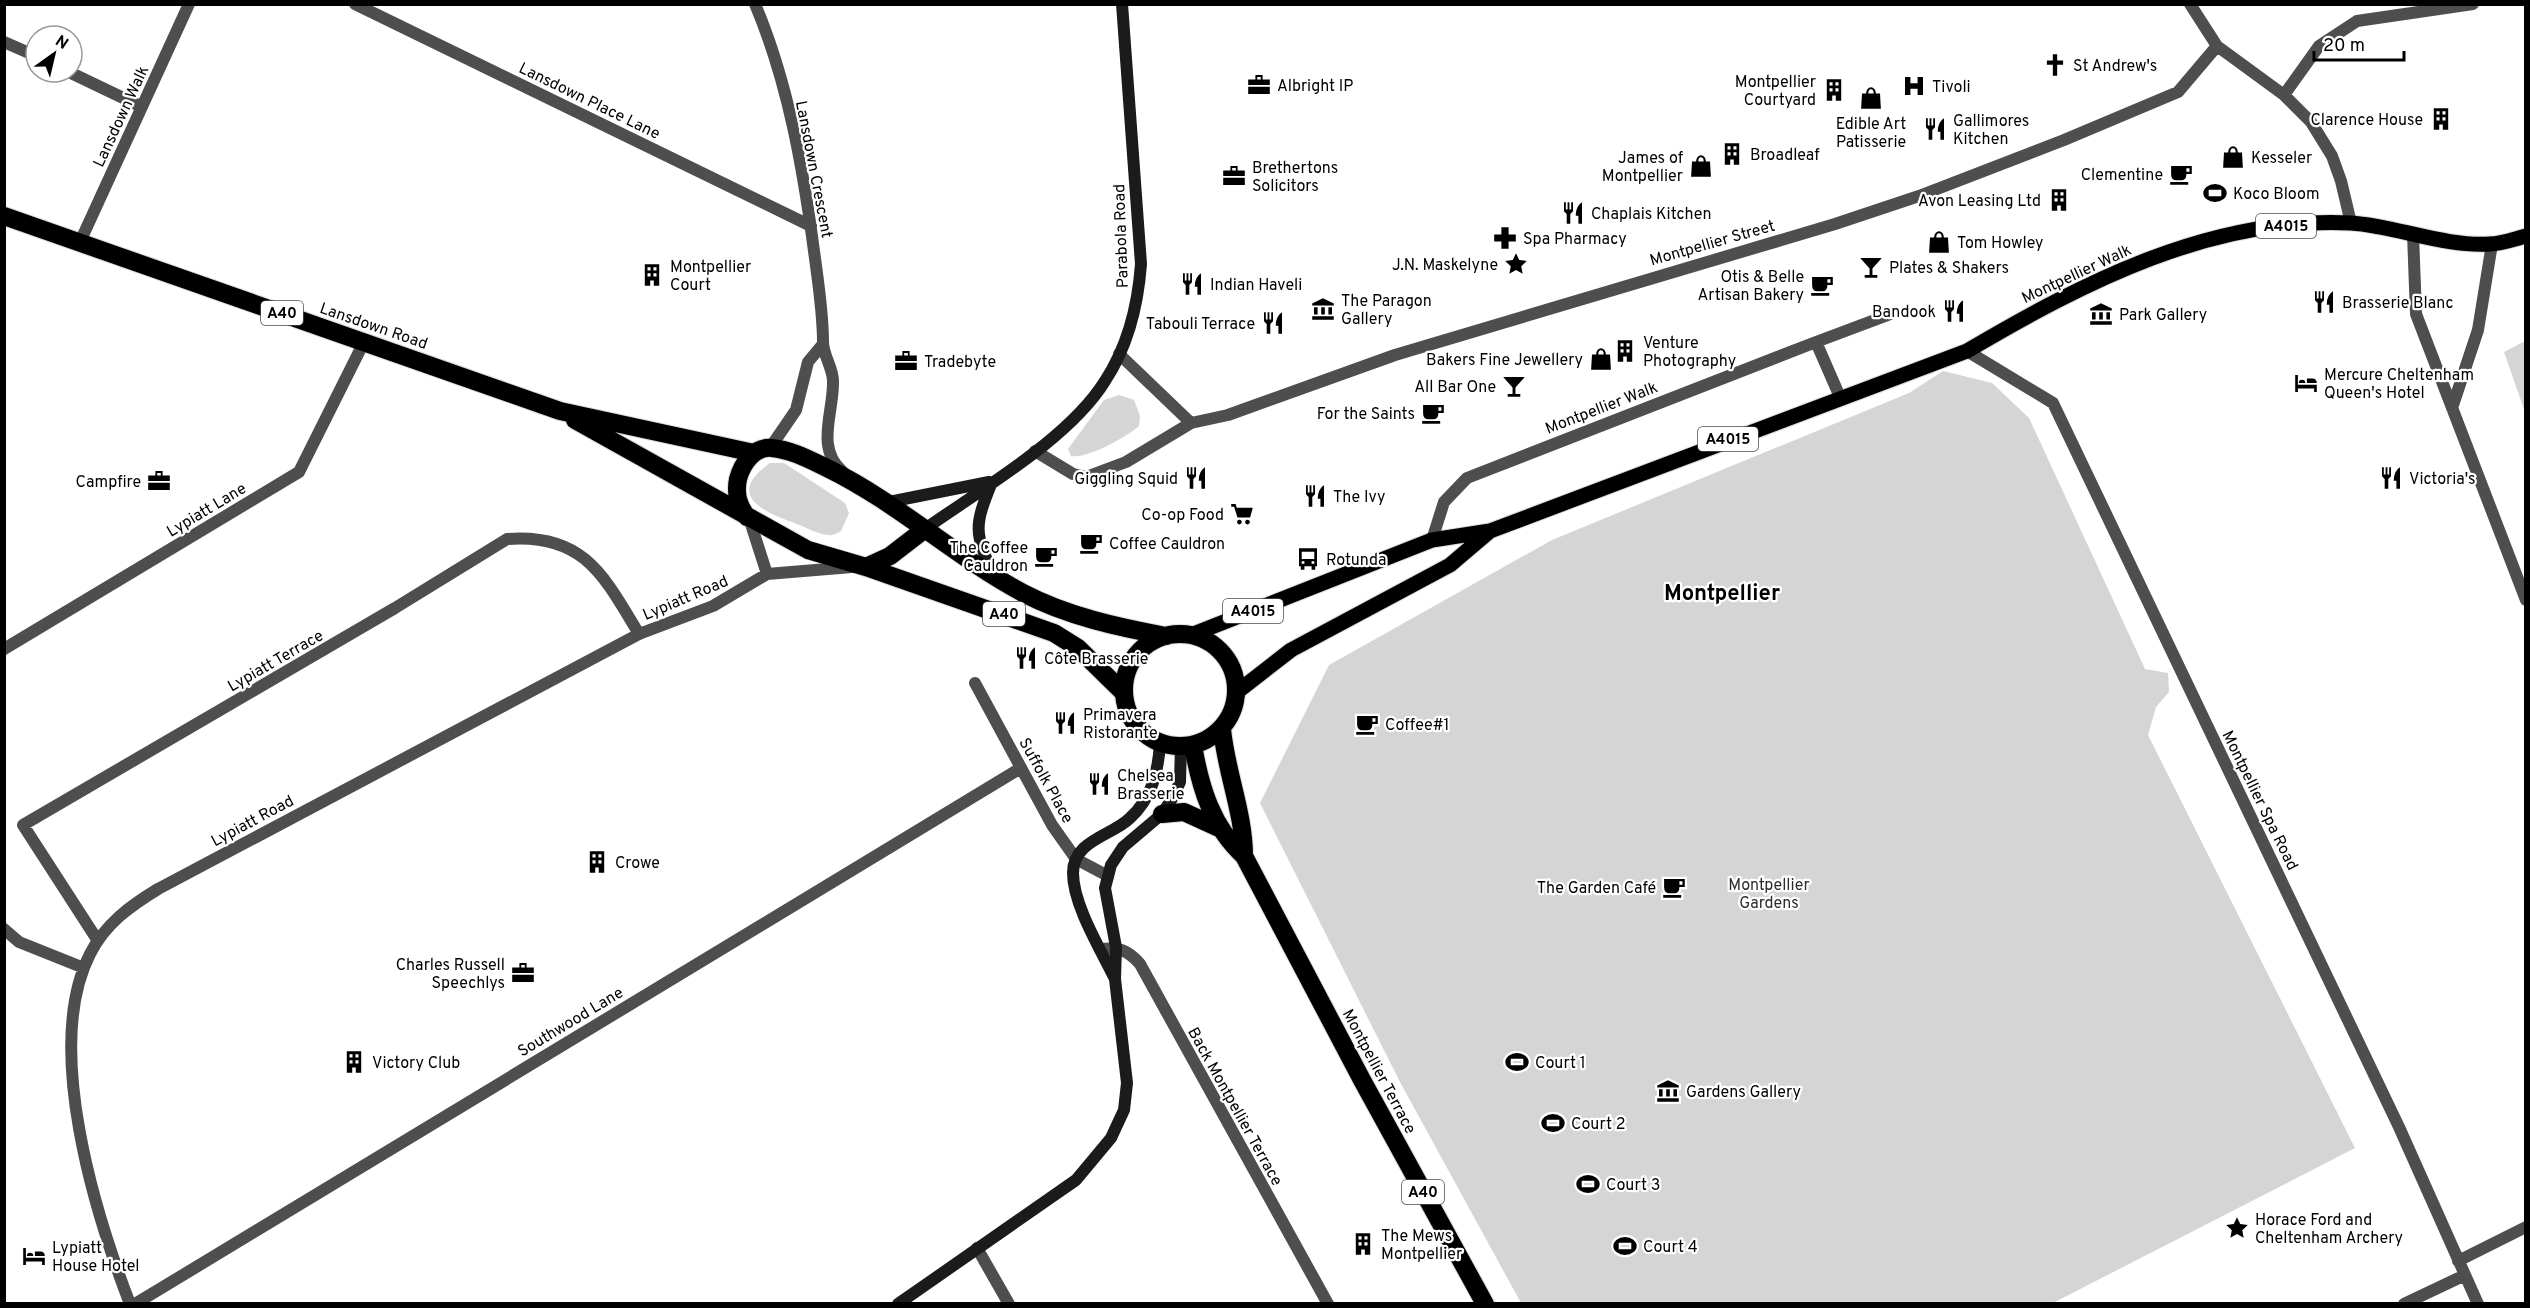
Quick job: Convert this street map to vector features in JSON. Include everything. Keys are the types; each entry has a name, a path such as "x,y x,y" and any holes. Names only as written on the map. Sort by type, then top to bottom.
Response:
{"highway":[{"name":"Lansdown Road","path":"4,216 560,411 762,450"},
{"name":"Lansdown Road","path":"560,411 749,518"},
{"name":"A40","path":"762,450 800,455 853,481 889,502 993,574 1050,606 1103,623 1166,636 1191,635"},
{"path":"749,518 739,506 737,486 741,467 762,450"},
{"name":"A40","path":"749,518 808,550 866,567 1054,633 1078,648 1124,693"},
{"path":"866,567 890,556 925,529"},
{"path":"1160,744 1187,746 1214,736 1222,729 1235,705 1237,692 1233,672 1224,655 1203,638 1191,635"},
{"name":"A40","path":"1160,744 1133,722 1127,708 1124,680 1134,657 1143,647 1166,636"},
{"name":"Montpellier Terrace","path":"1222,729 1234,799 1242,824 1244,856"},
{"name":"Montpellier Terrace","path":"1187,746 1219,828 1244,856 1362,1080 1485,1304"},
{"path":"1162,814 1184,812 1219,828"}],"main road":[{"name":"A4015","path":"2351,223 2457,243 2492,244 2526,236"},
{"name":"Montpellier Walk","path":"1191,635 1432,540 1490,531 1840,397 1967,351 2020,319 2162,252 2256,228 2351,223"},
{"name":"Montpellier Walk","path":"1237,692 1291,650 1450,565 1490,531"}],"street":[{"name":"Lansdown Walk","path":"80,242 189,4"},
{"name":"Lansdown Place Lane","path":"355,4 811,226"},
{"name":"Lansdown Crescent","path":"755,4 778,69 811,226 823,344 833,380 827,449 833,463 853,481"},
{"name":"Parabola Road","path":"925,529 1058,433 1096,393 1119,354 1138,298 1141,264 1122,4"},
{"path":"2190,4 2217,46 2284,95 2311,122 2332,156 2342,181 2351,223"},
{"path":"2284,95 2319,46 2357,21 2473,4"},
{"path":"4,42 24,51"},
{"name":"Montpellier Street","path":"1035,451 1073,474 1086,477 1126,462 1191,423 1228,415 1395,355 1835,224 1919,196 2064,140 2178,92 2217,46"},
{"path":"84,79 142,107"},
{"path":"2413,234 2416,314 2526,600"},
{"path":"2452,408 2478,330 2492,244"},
{"name":"Montpellier Walk","path":"1432,540 1444,502 1467,478 1888,315"},
{"name":"Lypiatt Lane","path":"4,649 299,472 364,342"},
{"path":"1816,342 1840,397"},
{"path":"762,450 796,410 808,362 823,344"},
{"name":"Montpellier Spa Road","path":"1967,351 2053,403 2399,1127 2478,1304"},
{"path":"1119,354 1191,423"},
{"path":"993,481 979,514 978,540 993,574"},
{"name":"Parabola Road","path":"889,502 993,481"},
{"path":"749,518 768,574"},
{"name":"Lypiatt Terrace","path":"98,940 23,825 395,608 507,539 549,540 583,556 608,582 639,634"},
{"name":"Lypiatt Road","path":"130,1304 103,1227 87,1166 77,1105 72,1038 76,1000 84,968 98,940 124,912 158,889 639,634 713,606 768,574 814,568 866,567"},
{"name":"Suffolk Place","path":"975,683 1052,825 1076,859 1108,876"},
{"path":"1115,979 1074,888 1073,870 1076,859 1090,842 1129,820 1140,807 1156,777 1160,744"},
{"path":"898,1304 1076,1180 1111,1138 1124,1110 1127,1083 1124,1038 1115,979 1116,947 1105,888 1108,876 1123,847 1162,814 1180,782 1187,746"},
{"name":"Southwood Lane","path":"135,1304 1021,768"},
{"path":"4,929 19,942 84,968"},
{"path":"1100,949 1116,947"},
{"name":"Back Montpellier Terrace","path":"1116,947 1131,953 1140,964 1328,1304"},
{"path":"2458,1261 2526,1227"},
{"path":"977,1248 1010,1304"},
{"path":"2404,1304 2465,1275"}],"green space":[{"path":"2525,341 2525,412 2504,352"},
{"name":"Montpellier Gardens","path":"1943,371 1992,383 2029,418 2145,669 2168,673 2169,692 2156,707 2148,735 2355,1148 2053,1303 1521,1303 1400,1082 1260,803 1329,665 1552,540 1909,393"},
{"path":"1119,395 1134,400 1140,416 1139,426 1126,436 1096,451 1071,456 1068,449 1104,400"},
{"path":"770,463 784,463 845,503 849,513 841,531 830,535 816,532 762,509 754,502 750,494 750,485 756,475"}],"place":[{"name":"St Andrew's","path":"2055,65"},
{"name":"Albright IP","path":"1259,85"},
{"name":"Tivoli","path":"1914,86"},
{"name":"Montpellier Courtyard","path":"1834,90"},
{"name":"Edible Art Patisserie","path":"1871,98"},
{"name":"Clarence House","path":"2441,119"},
{"name":"Gallimores Kitchen","path":"1935,129"},
{"name":"Broadleaf","path":"1732,154"},
{"name":"Kesseler","path":"2233,157"},
{"name":"James of Montpellier","path":"1701,166"},
{"name":"Clementine","path":"2181,174"},
{"name":"Brethertons Solicitors","path":"1234,176"},
{"name":"Koco Bloom","path":"2215,193"},
{"name":"Avon Leasing Ltd","path":"2059,200"},
{"name":"Chaplais Kitchen","path":"1573,213"},
{"name":"Spa Pharmacy","path":"1505,238"},
{"name":"Tom Howley","path":"1939,242"},
{"name":"J.N. Maskelyne","path":"1516,264"},
{"name":"Plates & Shakers","path":"1871,267"},
{"name":"Montpellier Court","path":"652,275"},
{"name":"Indian Haveli","path":"1192,284"},
{"name":"Otis & Belle Artisan Bakery","path":"1822,285"},
{"name":"Brasserie Blanc","path":"2324,302"},
{"name":"The Paragon Gallery","path":"1323,309"},
{"name":"Bandook","path":"1954,311"},
{"name":"Park Gallery","path":"2101,314"},
{"name":"Tabouli Terrace","path":"1273,323"},
{"name":"Venture Photography","path":"1625,351"},
{"name":"Bakers Fine Jewellery","path":"1601,359"},
{"name":"Tradebyte","path":"906,361"},
{"name":"Mercure Cheltenham Queen's Hotel","path":"2306,383"},
{"name":"All Bar One","path":"1514,386"},
{"name":"For the Saints","path":"1433,413"},
{"name":"Giggling Squid","path":"1196,478"},
{"name":"Victoria's","path":"2391,478"},
{"name":"Campfire","path":"159,481"},
{"name":"The Ivy","path":"1315,496"},
{"name":"Co-op Food","path":"1242,514"},
{"name":"Coffee Cauldron","path":"1091,543"},
{"name":"The Coffee Cauldron","path":"1046,556"},
{"name":"Rotunda","path":"1308,559"},
{"name":"Côte Brasserie","path":"1026,658"},
{"name":"Primavera Ristorante","path":"1065,723"},
{"name":"Coffee#1","path":"1367,724"},
{"name":"Chelsea Brasserie","path":"1099,784"},
{"name":"Crowe","path":"597,862"},
{"name":"The Garden Café","path":"1674,887"},
{"name":"Charles Russell Speechlys","path":"523,973"},
{"name":"Victory Club","path":"354,1062"},
{"name":"Court 1","path":"1517,1062"},
{"name":"Gardens Gallery","path":"1668,1091"},
{"name":"Court 2","path":"1553,1123"},
{"name":"Court 3","path":"1588,1184"},
{"name":"Horace Ford and Cheltenham Archery","path":"2237,1228"},
{"name":"The Mews Montpellier","path":"1363,1244"},
{"name":"Court 4","path":"1625,1246"},
{"name":"Lypiatt House Hotel","path":"34,1256"}],"district":[{"name":"Montpellier","path":"1722,592"}]}
